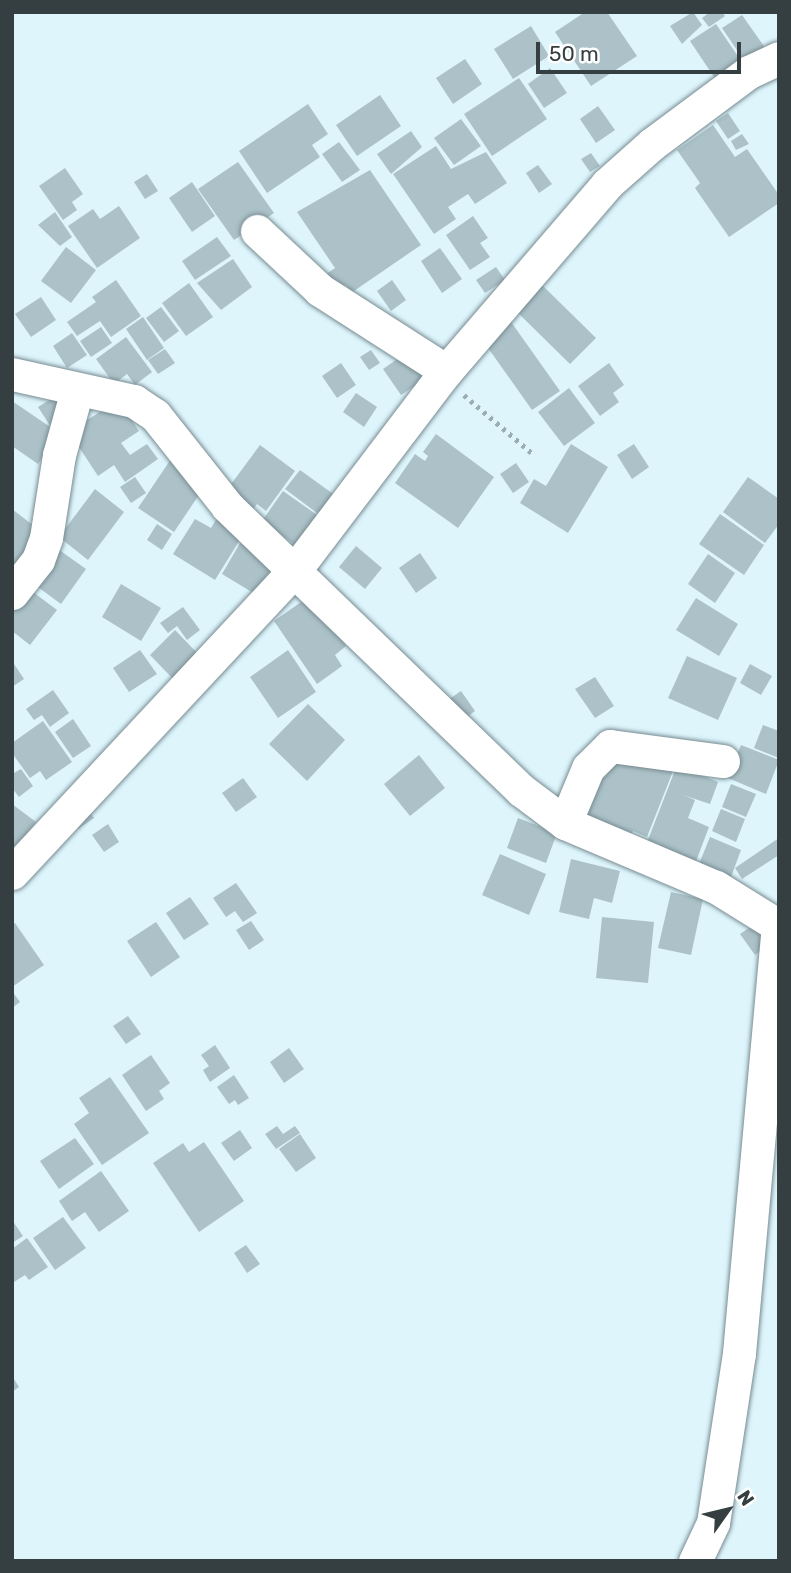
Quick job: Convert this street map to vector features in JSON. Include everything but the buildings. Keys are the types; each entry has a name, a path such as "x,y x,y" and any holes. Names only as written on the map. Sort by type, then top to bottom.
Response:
{"street":[{"path":"12,873 295,569 444,374 607,184 652,144 749,72 779,58"},
{"path":"257,231 320,290 444,374"},
{"path":"12,374 134,401 155,415 228,506 521,790 565,823 716,887 778,926 739,1353 713,1523 695,1561"},
{"path":"12,593 38,560 46,538 59,455 77,390"},
{"path":"565,823 588,768 610,746 723,761"}],"path":[{"path":"444,374 533,454"}]}
